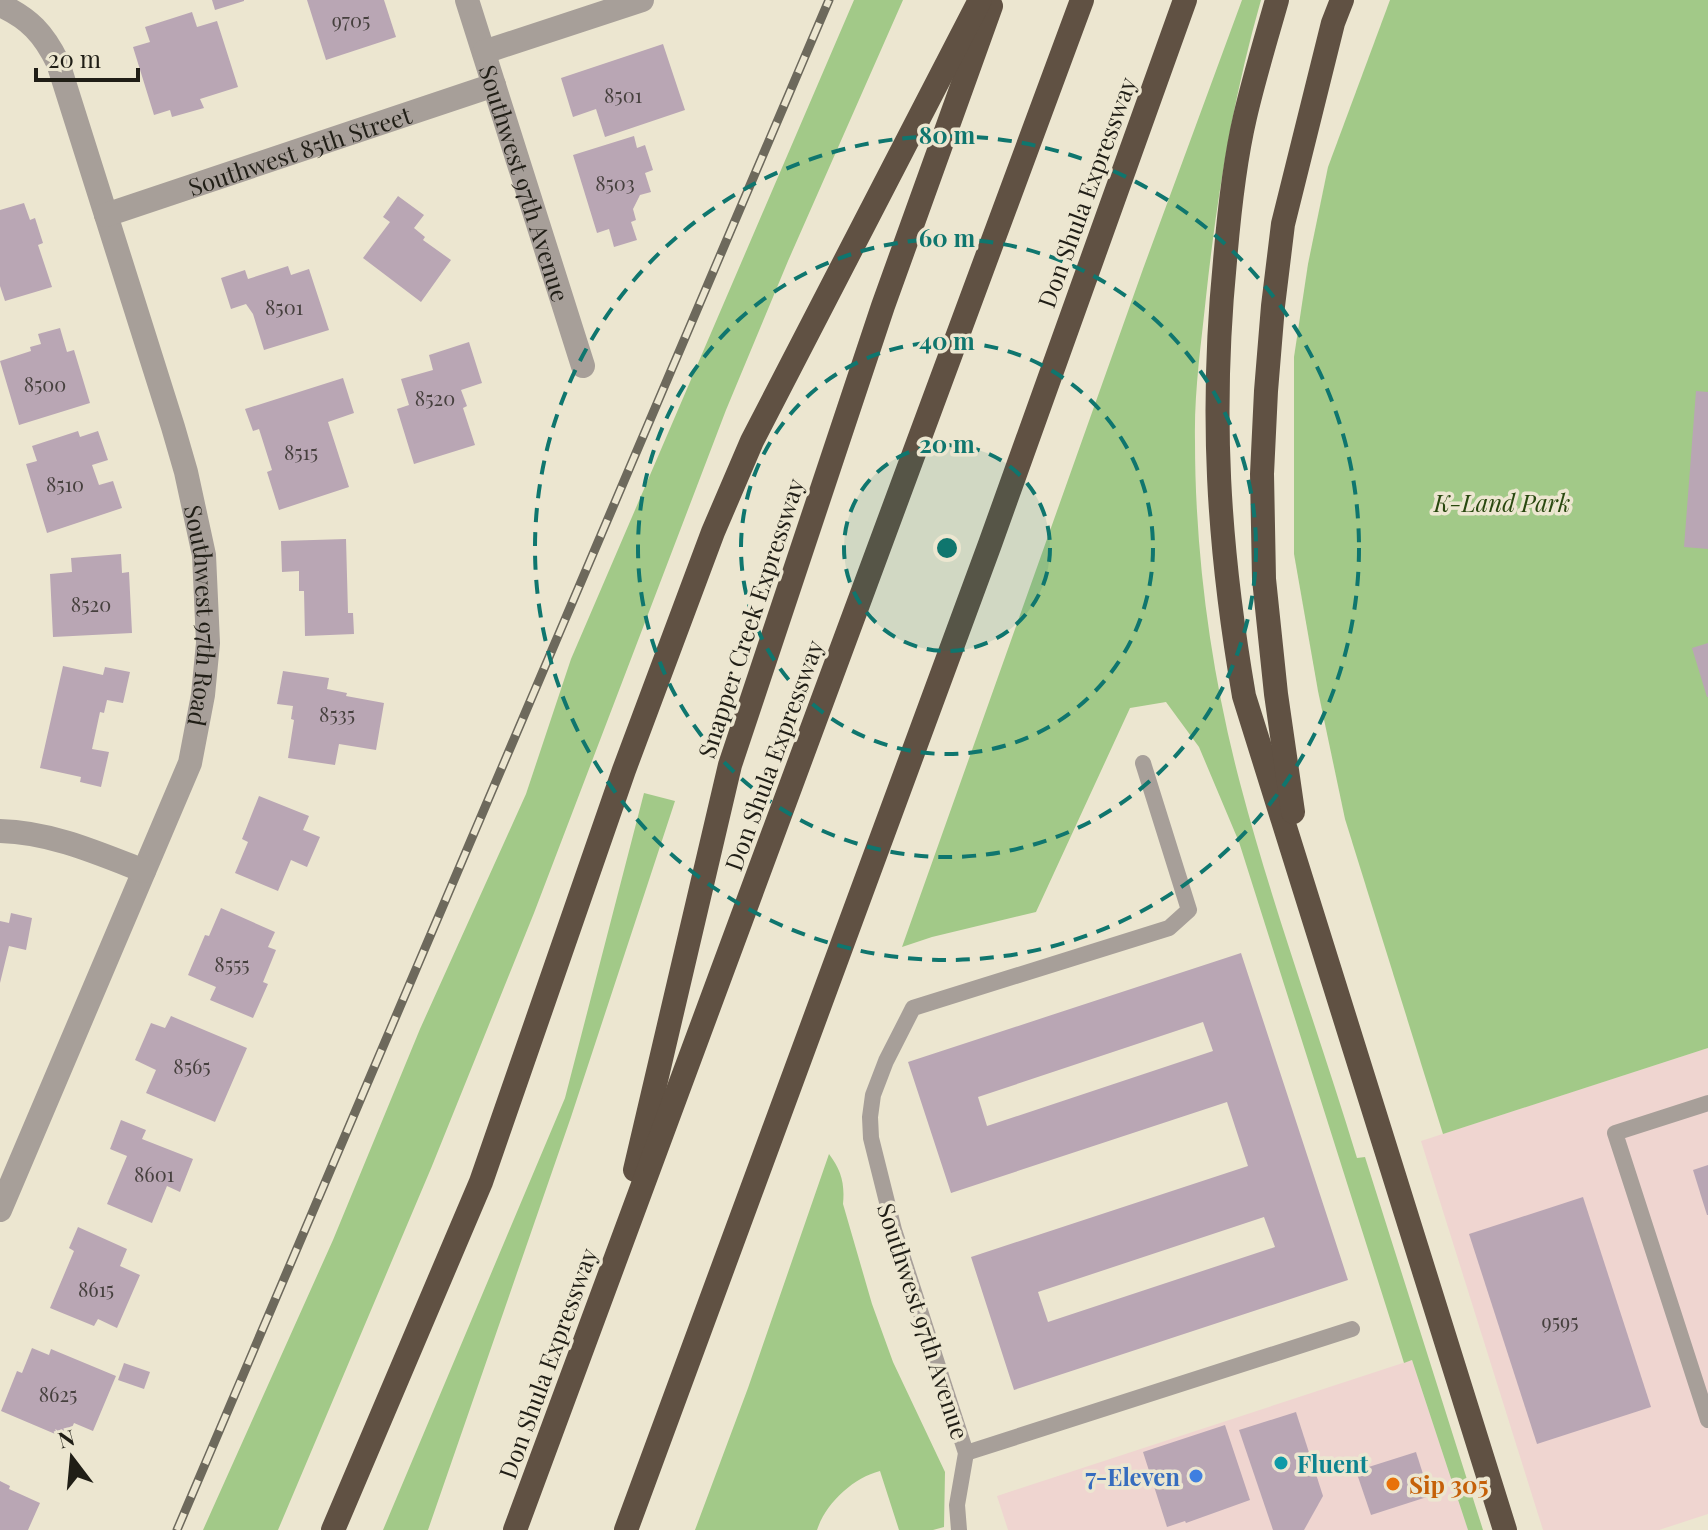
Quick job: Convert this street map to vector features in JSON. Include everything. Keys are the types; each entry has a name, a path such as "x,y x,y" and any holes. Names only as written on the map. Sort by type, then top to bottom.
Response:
{"highway":[{"path":"333,1530 481,1182 624,770 719,519 752,441 980,0"},
{"name":"Snapper Creek Expressway","path":"611,1270 730,765 883,306 993,0"},
{"name":"Don Shula Expressway","path":"515,1530 1082,0"},
{"name":"Don Shula Expressway","path":"626,1530 980,574 1185,0"},
{"path":"1277,0 1245,118 1229,214 1217,365 1217,470 1230,613 1244,696 1505,1530"},
{"path":"1304,886 1276,694 1264,579 1262,474 1270,334 1283,224 1333,23 1342,0"}],"street":[{"name":"Southwest 97th Avenue","path":"467,0 583,366"},
{"path":"484,52 642,0"},
{"name":"Southwest 97th Road","path":"0,1210 190,763 203,695 208,643 204,555 186,472 58,63 39,30 11,10"},
{"name":"Southwest 85th Street","path":"106,215 494,85"},
{"path":"0,831 72,844 144,871"}],"lane":[{"name":"Southwest 97th Avenue","path":"959,1530 957,1505 966,1453 874,1159 870,1117 873,1095 913,1008 1169,928 1189,910 1143,763"},
{"path":"1708,1103 1615,1133 1708,1420"},
{"path":"966,1453 1352,1329"}],"shaded area":[{"path":"1708,1048 1708,1514 1659,1530 1543,1530 1421,1141"},
{"path":"1412,1360 1468,1530 1008,1530 997,1496"}],"green space":[{"path":"854,0 903,0 726,410 534,913 432,1166 278,1530 203,1530 333,1240 420,1029 526,794 571,659"},
{"path":"1242,0 1261,0 1234,110 1221,184 1196,405 1198,527 1213,657 1240,783 1267,877 1357,1158 1365,1157 1483,1530 1468,1530 1412,1360 1404,1363 1239,842 1199,747 1166,702 1130,708 1036,912 902,947"},
{"name":"K-Land Park","path":"1390,0 1708,0 1708,1048 1443,1134 1345,819 1294,554 1294,357 1308,264 1328,167"},
{"path":"644,793 675,801 571,1117 428,1530 383,1530 565,1098"},
{"path":"829,1154 841,1177 843,1204 872,1304 893,1362 945,1472 944,1527 899,1530 880,1471 860,1479 842,1493 827,1510 817,1530 695,1530 748,1388"}],"building":[{"path":"212,0 244,0 244,1 215,10"},
{"path":"307,0 384,0 396,37 326,60"},
{"path":"192,12 197,27 217,21 238,87 200,99 204,108 172,117 170,110 154,115 133,47 150,42 145,27"},
{"path":"663,44 685,110 605,137 596,109 573,117 561,78"},
{"path":"634,136 637,148 645,145 653,170 645,173 651,192 640,195 633,209 636,220 631,222 637,240 614,247 609,229 597,233 573,155"},
{"path":"398,196 424,215 414,228 425,237 423,240 451,260 421,302 363,258 390,222 383,217"},
{"path":"24,203 30,220 35,218 43,243 38,245 52,287 5,301 0,286 0,210"},
{"path":"288,266 291,275 309,269 329,330 264,350 253,314 246,304 231,309 221,278 245,270 248,279"},
{"path":"60,328 67,352 74,350 90,403 19,425 0,361 31,351 30,347 41,344 38,334"},
{"path":"469,342 482,383 461,390 467,406 463,408 475,445 414,464 397,409 409,405 401,379 433,370 429,355"},
{"path":"343,378 354,413 328,422 349,487 279,510 267,472 272,470 259,429 253,431 245,409"},
{"path":"1696,391 1708,392 1708,549 1684,547"},
{"path":"78,431 80,437 98,431 108,460 92,465 99,485 113,481 122,508 47,533 26,464 37,461 32,446"},
{"path":"346,539 348,613 353,613 354,634 305,636 304,591 299,591 299,571 282,572 281,541"},
{"path":"121,554 122,573 129,572 132,633 53,637 50,574 72,572 71,558"},
{"path":"1708,643 1708,697 1707,697 1692,648"},
{"path":"63,666 103,675 105,667 130,672 123,703 107,700 104,713 100,712 92,749 109,752 101,787 80,782 81,777 40,768"},
{"path":"283,671 329,678 327,689 384,703 376,750 339,744 335,765 288,758 294,720 291,719 293,706 277,704"},
{"path":"259,796 309,816 303,830 320,837 307,867 291,860 278,891 235,873 248,842 242,839"},
{"path":"221,908 275,932 268,947 276,950 263,982 268,984 253,1018 210,1000 216,987 188,975 205,935 209,936"},
{"path":"11,913 32,918 26,950 9,946 0,983 0,921 9,923"},
{"path":"1241,953 1348,1280 1014,1390 971,1257 1248,1166 1227,1102 951,1193 908,1062","holes":["1203,1022 1213,1051 987,1126 978,1097","1264,1217 1275,1247 1048,1322 1038,1292"]},
{"path":"171,1016 247,1048 215,1122 146,1093 156,1070 135,1060 151,1023 165,1028"},
{"path":"121,1120 146,1130 142,1139 193,1159 180,1192 167,1186 152,1223 107,1204 127,1156 110,1149"},
{"path":"1708,1165 1708,1215 1707,1215 1693,1170"},
{"path":"1583,1197 1651,1407 1537,1444 1469,1234"},
{"path":"78,1227 127,1249 120,1266 140,1275 117,1328 98,1319 94,1326 50,1308 74,1251 69,1248"},
{"path":"32,1348 49,1355 51,1349 116,1376 93,1431 74,1423 67,1439 1,1411 17,1371 22,1373"},
{"path":"124,1363 150,1372 144,1389 118,1380"},
{"name":"Fluent","path":"1296,1412 1323,1496 1304,1530 1273,1530 1239,1430"},
{"name":"7-Eleven","path":"1225,1425 1250,1500 1167,1527 1143,1452"},
{"name":"Sip 305","path":"1416,1452 1430,1496 1371,1515 1356,1471"},
{"path":"0,1481 10,1486 9,1489 40,1503 28,1530 0,1530"}],"railway":[{"path":"177,1530 829,0"}],"place":[{"name":"Fluent","path":"1281,1463"},
{"name":"7-Eleven","path":"1196,1476"},
{"name":"Sip 305","path":"1393,1484"}]}
